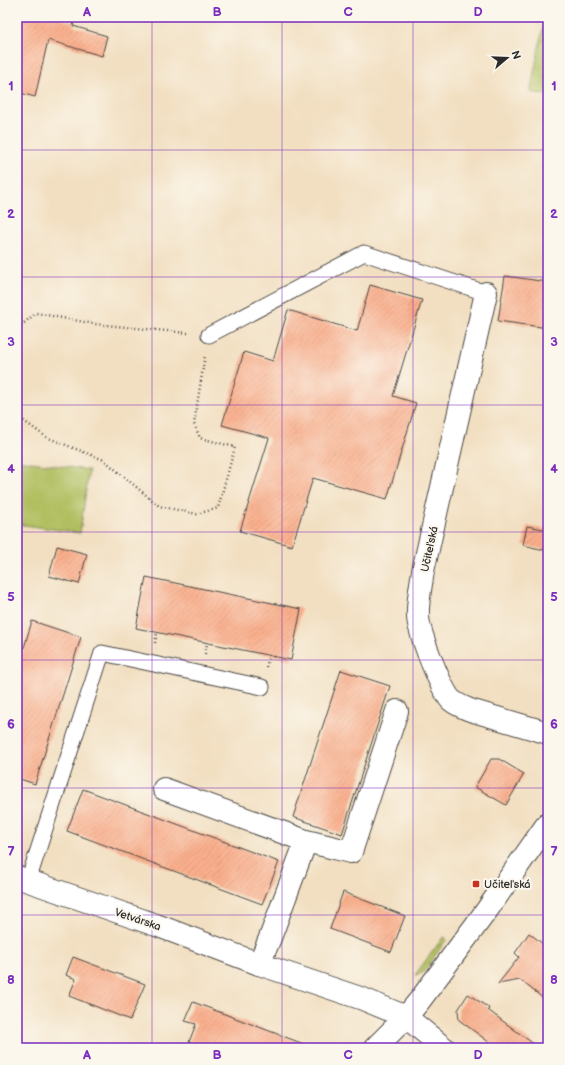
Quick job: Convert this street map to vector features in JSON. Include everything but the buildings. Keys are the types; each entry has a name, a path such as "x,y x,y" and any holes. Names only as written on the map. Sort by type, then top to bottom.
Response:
{"street":[{"name":"Učiteľská","path":"486,293 423,571 418,619 436,671 446,693 452,700 470,710 548,733"},
{"path":"164,789 306,841 351,852 397,711"},
{"path":"375,1048 406,1017 487,910 548,823"},
{"path":"259,964 306,841"},
{"name":"Vetvárska","path":"23,879 156,925 259,964 363,999 406,1017 444,1048"}],"lane":[{"path":"208,335 364,253 486,293"},
{"path":"23,879 102,653 262,687"}],"path":[{"path":"17,332 18,328 36,313 95,324 208,335 194,424 200,438 235,447 218,508 197,514 159,506 104,460 46,437 17,416"}],"green space":[{"path":"545,17 548,17 548,95 530,92"},
{"path":"17,460 89,470 80,533 17,524"},
{"path":"443,937 446,938 446,940 423,973 415,975 441,940"}],"place":[{"name":"Učiteľská","path":"476,884"}]}
